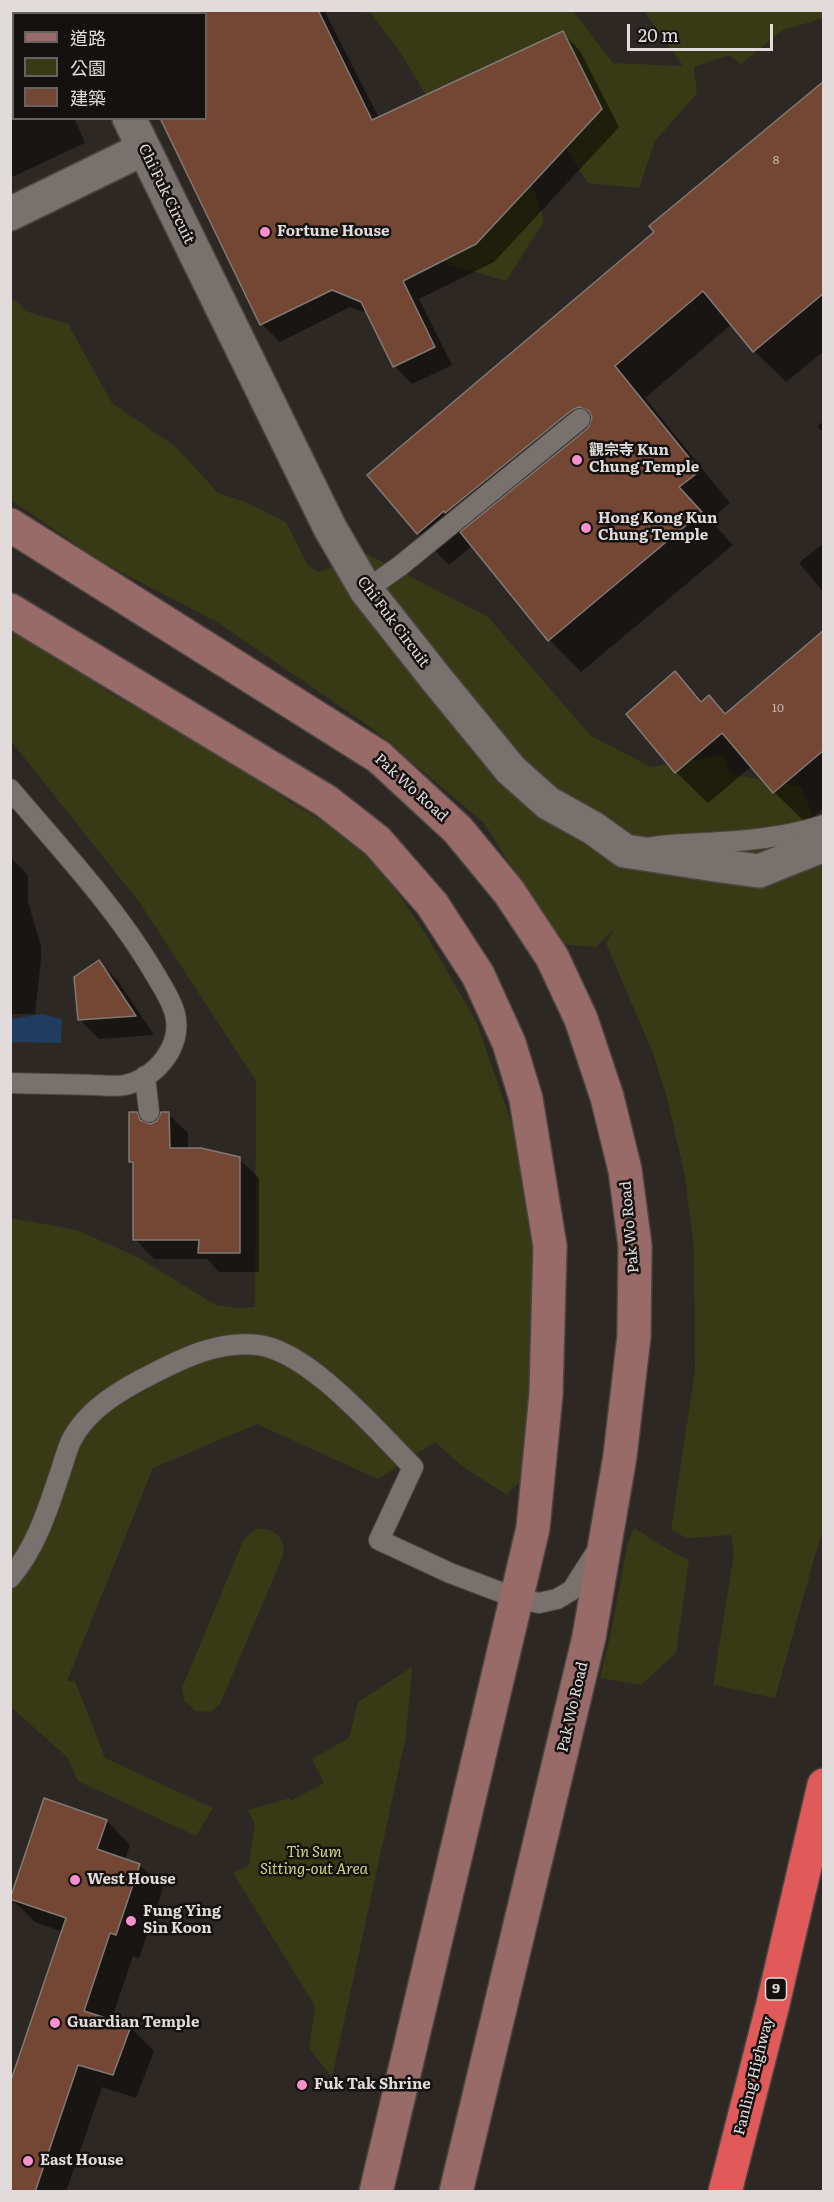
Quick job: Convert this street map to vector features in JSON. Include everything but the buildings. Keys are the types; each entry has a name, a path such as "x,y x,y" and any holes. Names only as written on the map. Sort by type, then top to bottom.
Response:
{"highway":[{"name":"Fanling Highway","path":"725,2192 772,2008 824,1785"}],"main road":[{"name":"Pak Wo Road","path":"10,525 379,757 458,830 509,892 552,957 581,1019 607,1096 625,1170 635,1246 634,1336 620,1456 582,1671 456,2192"},
{"path":"10,610 326,801 377,841 432,904 478,975 509,1043 526,1099 550,1246 546,1394 533,1528 376,2192"}],"street":[{"name":"Chi Fuk Circuit","path":"130,120 330,528 366,590 511,770 548,803 593,828 625,851 759,871 824,845"},
{"path":"10,214 143,149"}],"lane":[{"path":"366,590 400,566 580,419"},
{"path":"10,789 118,918 137,945 168,997 175,1014 176,1030 174,1042 167,1056 145,1076 124,1085 10,1083"},
{"path":"625,851 676,843 721,842 799,833 824,825"},
{"path":"145,1076 149,1112"},
{"path":"10,1578 31,1550 70,1442 86,1418 137,1381 178,1361 210,1349 234,1345 258,1345 282,1352 299,1361 325,1381 413,1467 379,1540 450,1573 516,1598 539,1603 557,1599 572,1590 588,1569 608,1531"}],"green space":[{"path":"823,10 824,18 783,30 741,64 729,55 694,67 697,93 655,141 639,188 588,183 563,144 518,138 544,221 506,281 447,264 430,247 449,134 402,55 371,13 333,11 573,11 613,63 683,66 644,11"},
{"path":"10,297 25,311 68,324 112,403 176,447 218,493 248,503 286,522 307,564 318,572 367,554 488,617 591,736 651,767 723,755 730,774 801,787 824,842 824,1524 775,1698 713,1685 734,1553 731,1535 687,1538 671,1530 695,1370 694,1250 685,1176 667,1098 654,1056 606,943 615,928 596,947 560,944 484,823 373,729 217,622 98,560 11,500"},
{"path":"11,625 113,695 196,737 287,800 368,849 425,933 476,1021 517,1138 532,1201 535,1351 527,1413 539,1466 506,1494 463,1467 435,1442 378,1479 257,1424 153,1468 67,1681 75,1681 105,1758 213,1808 196,1836 78,1781 67,1757 11,1707 11,1218 77,1230 137,1257 216,1305 236,1308 255,1307 256,1081 140,903 11,741"},
{"path":"634,1528 689,1560 676,1653 641,1685 600,1678 628,1542"},
{"path":"256,1529 273,1532 281,1539 284,1549 283,1556 220,1704 211,1712 195,1711 184,1700 182,1688 244,1539"},
{"name":"Tin Sum Sitting-out Area","path":"412,1667 406,1736 332,2077 309,2048 315,2006 233,1873 249,1865 255,1824 248,1810 290,1798 291,1801 324,1783 312,1759 349,1738 358,1702"}],"water":[{"path":"42,1014 62,1019 61,1043 11,1042 11,1019"}],"place":[{"name":"Fortune House","path":"265,232"},
{"name":"觀宗寺 Kun Chung Temple","path":"577,460"},
{"name":"Hong Kong Kun Chung Temple","path":"586,528"},
{"name":"West House","path":"75,1880"},
{"name":"Fung Ying Sin Koon","path":"131,1921"},
{"name":"Guardian Temple","path":"55,2023"},
{"name":"Fuk Tak Shrine","path":"302,2085"},
{"name":"East House","path":"28,2161"}]}
